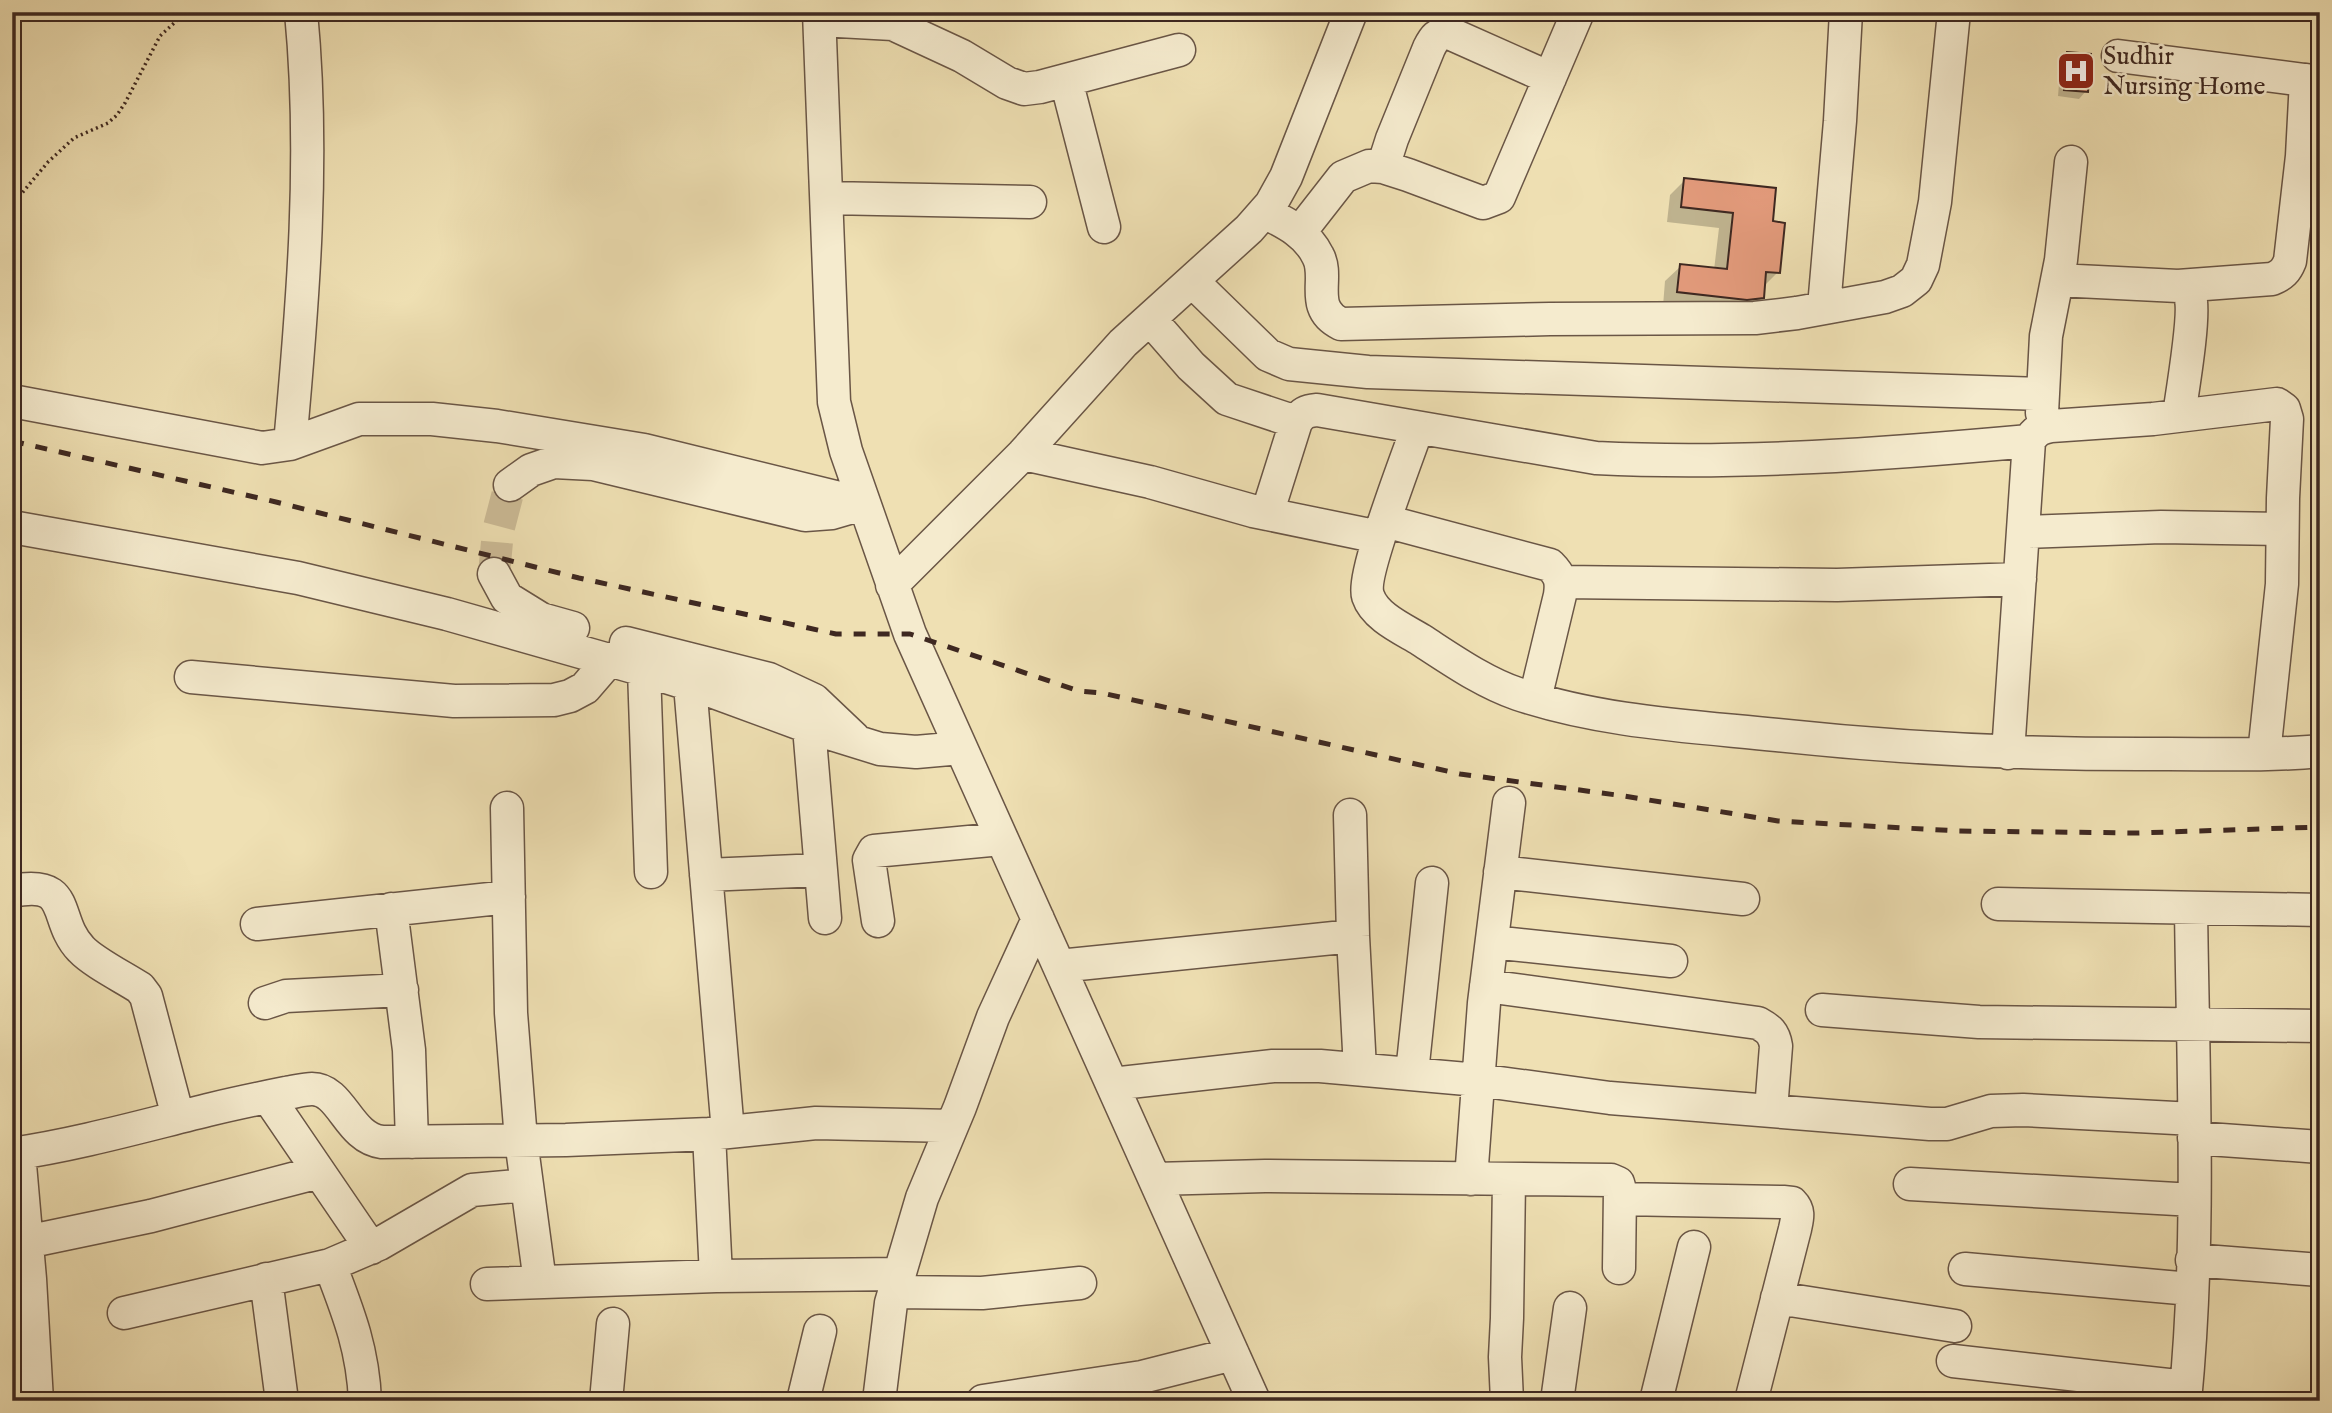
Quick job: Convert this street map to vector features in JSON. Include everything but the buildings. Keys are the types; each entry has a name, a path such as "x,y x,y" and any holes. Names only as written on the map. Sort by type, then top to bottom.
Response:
{"street":[{"path":"290,444 302,308 306,130 305,55 301,12"},
{"path":"892,585 1023,454 1124,343 1264,212 1286,177 1351,12"},
{"path":"1300,232 1343,177 1369,166 1383,167 1483,203 1499,197 1578,12"},
{"path":"1825,307 1846,12"},
{"path":"1264,212 1300,232 1320,258 1324,307 1329,318 1341,324 1755,318 1885,297 1902,291 1916,280 1923,265 1935,202 1954,12"},
{"path":"1179,50 1024,89 1007,83 962,56 894,24 819,16 834,402 846,451 910,634 1254,1401"},
{"path":"1383,167 1429,48 1434,38 1441,33 1449,33 1550,78"},
{"path":"2057,280 2178,286 2272,279 2282,275 2290,261 2313,81 2118,55"},
{"path":"1066,80 1104,228"},
{"path":"2008,753 2023,532 2043,394 2046,336 2057,280 2071,162"},
{"path":"827,198 1030,202"},
{"path":"1192,281 1268,355 1289,364 1368,372 2043,394"},
{"path":"2178,286 2187,290 2192,306 2179,415"},
{"path":"1150,319 1191,366 1227,399 1296,422"},
{"path":"12,401 262,449 290,444 359,419 432,419 497,426 644,450 864,504"},
{"path":"1267,514 1296,422 1301,414 1317,410 1596,458 1630,460 1772,458 1937,449 2277,404 2284,409 2287,419 2282,584 2264,754"},
{"path":"1417,429 1382,529 1366,586 1367,596 1389,621 1478,676 1514,693 1565,708 1644,723 1884,746 2008,753 2264,754 2320,751"},
{"path":"1023,454 1150,482 1267,514 1382,529 1550,565 1558,572 1562,582 1535,699"},
{"path":"510,485 531,470 554,462 580,463 804,515 832,513 864,504"},
{"path":"12,527 298,578 447,614 610,659 880,749 916,752 961,748"},
{"path":"2023,532 2161,527 2282,529"},
{"path":"494,574 508,598 541,619 769,679 814,700 857,741"},
{"path":"1562,582 1837,585 2020,579"},
{"path":"191,677 454,701 554,700 585,688 610,659"},
{"path":"644,670 651,872"},
{"path":"690,685 706,875 719,1133 716,1276"},
{"path":"809,727 825,918"},
{"path":"1471,1179 1486,986 1509,803"},
{"path":"507,808 512,1013 521,1140 540,1282"},
{"path":"1350,815 1360,1069"},
{"path":"878,921 869,860 874,851 1001,839"},
{"path":"706,875 820,870"},
{"path":"1500,872 1743,899"},
{"path":"1412,1073 1432,883"},
{"path":"12,891 42,889 52,895 59,903 81,950 140,988 146,996 178,1117"},
{"path":"257,924 509,897"},
{"path":"1998,904 2320,910"},
{"path":"1953,1361 2185,1394 2194,1200 2191,908"},
{"path":"391,909 409,1050 412,1142"},
{"path":"879,1401 881,1371 897,1283 922,1198 993,1017 1038,919"},
{"path":"1059,966 1353,936"},
{"path":"1492,942 1671,961"},
{"path":"1486,986 1758,1023 1768,1028 1775,1037 1770,1110"},
{"path":"265,1003 285,996 401,990"},
{"path":"1822,1010 1979,1022 2320,1026"},
{"path":"1112,1084 1273,1066 1360,1069 1478,1080 1610,1098 1930,1124 1947,1124 1991,1111 2023,1110 2194,1129 2320,1147"},
{"path":"37,1401 20,1244 15,1153 49,1149 311,1088 322,1090 361,1135 372,1141 521,1140 719,1133 816,1123 952,1126"},
{"path":"268,1097 371,1248"},
{"path":"20,1244 151,1216 319,1172"},
{"path":"1155,1180 1265,1176 1611,1180 1618,1183 1619,1268"},
{"path":"1507,1401 1504,1357 1507,1318 1508,1180"},
{"path":"1910,1184 2194,1200"},
{"path":"124,1313 330,1265 371,1248 472,1190 527,1185"},
{"path":"1619,1199 1792,1203 1797,1208 1798,1216 1751,1401"},
{"path":"1656,1401 1695,1247"},
{"path":"330,1265 357,1335 364,1375 365,1401"},
{"path":"1965,1269 2192,1275 2320,1270"},
{"path":"487,1284 716,1276 897,1283 971,1293 1080,1283"},
{"path":"266,1279 282,1401"},
{"path":"1777,1298 1955,1326"},
{"path":"1558,1401 1570,1308"},
{"path":"606,1401 613,1324"},
{"path":"803,1401 820,1331"},
{"path":"997,1400 1142,1377 1233,1354"}],"path":[{"path":"12,205 48,162 74,138 108,123 117,115 160,36 186,12"}],"tunnel":[{"path":"494,574 498,531 510,485"}],"railway":[{"path":"12,441 276,502 579,578 836,634 910,634 1079,691 1102,693 1460,774 1624,796 1778,821 1959,831 2138,833 2320,827"}],"place":[{"name":"Sudhir Nursing Home","path":"2076,71"}]}
